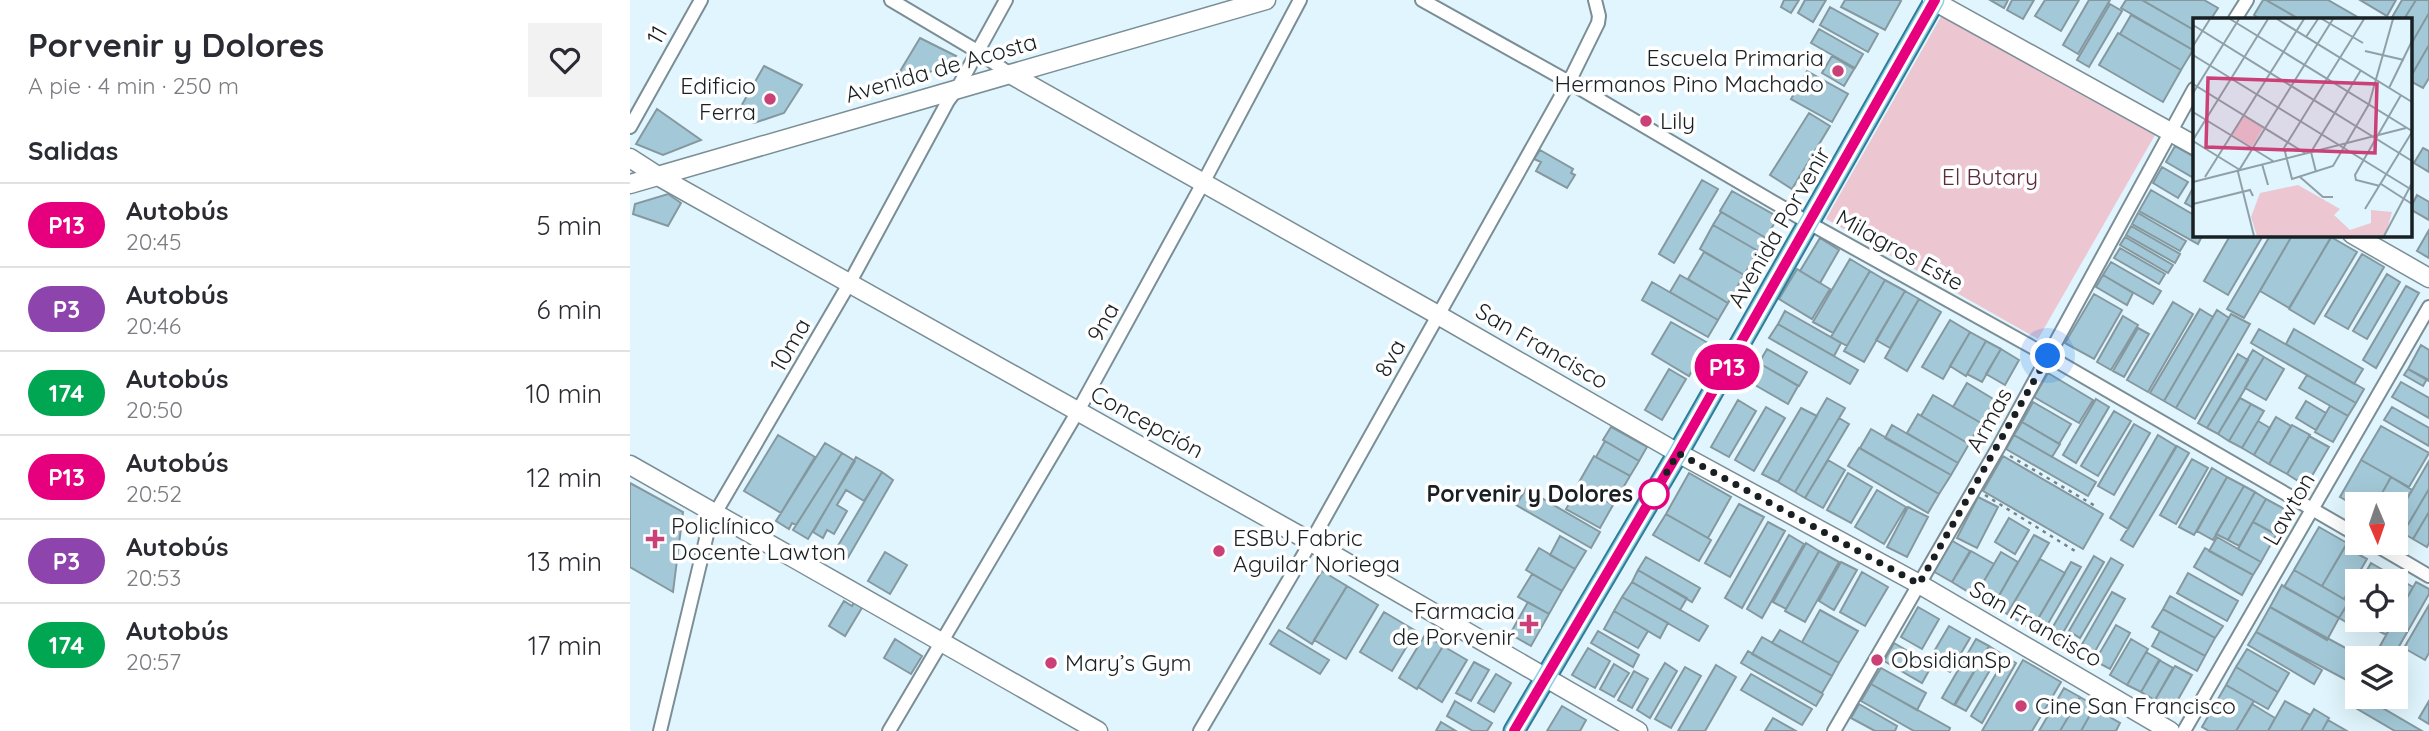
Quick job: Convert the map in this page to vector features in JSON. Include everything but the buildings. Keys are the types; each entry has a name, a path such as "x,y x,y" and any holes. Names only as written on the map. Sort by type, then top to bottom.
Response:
{"main road":[{"name":"Avenida Porvenir","path":"1514,731 1678,453 1934,0"}],"street":[{"name":"11","path":"630,127 701,0"},
{"name":"San Francisco","path":"891,0 977,51 1010,74 1678,453 1919,584 2170,731"},
{"name":"10ma","path":"660,731 710,522 849,284 1006,0"},
{"name":"Avenida de Acosta","path":"630,184 1266,0"},
{"name":"9na","path":"888,731 1078,411 1300,0"},
{"name":"Milagros Este","path":"1422,0 2345,528"},
{"name":"8va","path":"1200,731 1311,542 1569,82 1598,23 1595,0"},
{"path":"1934,0 2193,144"},
{"path":"2236,18 2247,0"},
{"name":"Armas","path":"1834,731 1998,448 2193,91"},
{"name":"Concepción","path":"630,158 849,284 1311,542 1638,731"},
{"path":"2356,236 2429,278"},
{"name":"Lawton","path":"2184,731 2429,307"},
{"path":"630,465 1098,731"},
{"path":"2393,555 2429,576"}],"path":[{"path":"1998,448 2097,507"},
{"path":"1974,489 2075,551"}],"green space":[{"name":"El Butary","path":"1942,15 2155,135 2038,339 1826,219"}],"bus line":[{"name":"P13","path":"1514,731 1678,453 1935,0"}],"place":[{"name":"Escuela Primaria Hermanos Pino Machado","path":"1838,71"},
{"name":"Edificio Ferra","path":"770,99"},
{"name":"Lily","path":"1646,121"},
{"name":"Porvenir y Dolores","path":"1654,494"},
{"name":"Policlínico Docente Lawton","path":"655,539"},
{"name":"ESBU Fabric Aguilar Noriega","path":"1219,551"},
{"name":"Farmacia de Porvenir","path":"1529,624"},
{"name":"ObsidianSp","path":"1877,660"},
{"name":"Mary’s Gym","path":"1051,663"},
{"name":"Cine San Francisco","path":"2021,706"}],"route":[{"path":"1654,494 1678,453 1919,584 2048,356"}]}
